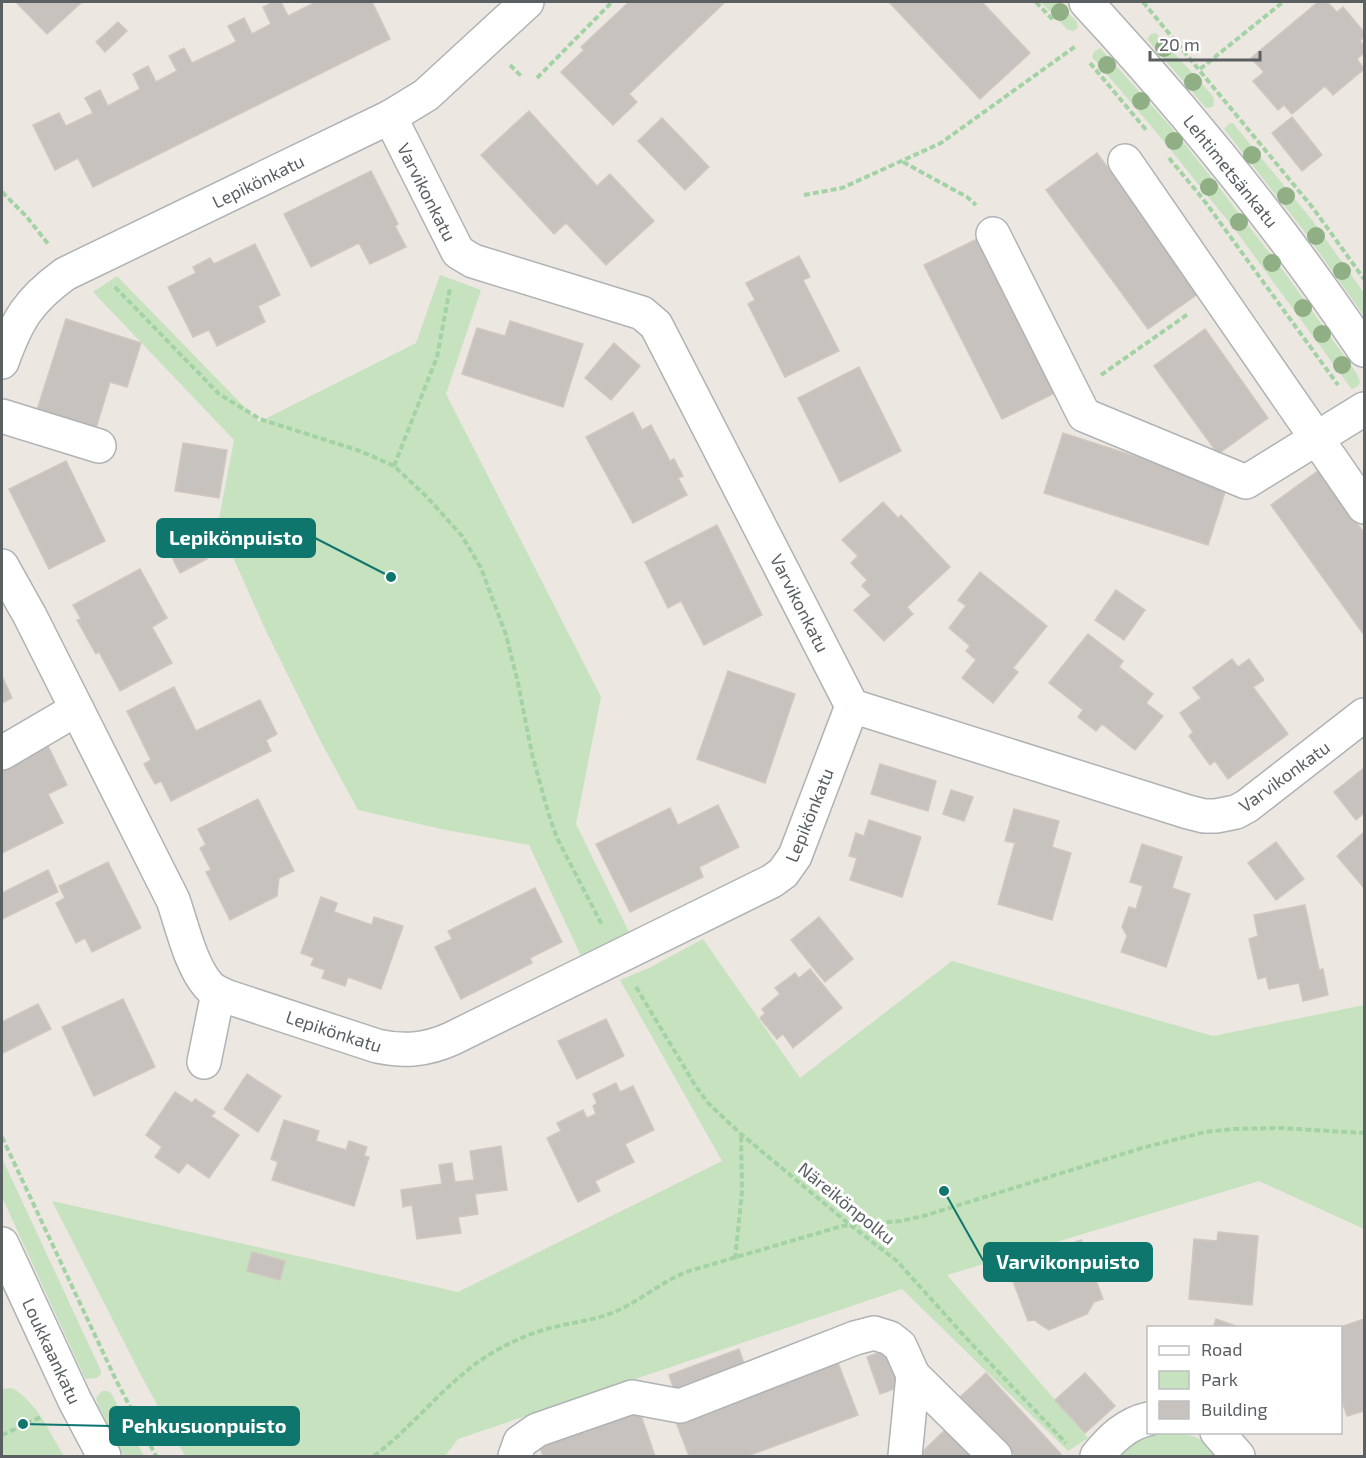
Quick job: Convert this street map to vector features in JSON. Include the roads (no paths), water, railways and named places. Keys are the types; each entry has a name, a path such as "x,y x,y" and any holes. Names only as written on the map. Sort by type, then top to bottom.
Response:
{"street":[{"name":"Lepikönkatu","path":"2,362 13,331 23,313 40,294 77,267 142,238 390,117 426,94 527,2"},
{"name":"Lehtimetsänkatu","path":"1086,2 1206,139 1275,225 1365,351"},
{"name":"Varvikonkatu","path":"390,117 458,252 473,261 642,314 656,324 852,706 1204,816 1236,812 1248,807 1365,715"},
{"path":"1125,161 1365,507"},
{"path":"993,234 1084,416 1246,482 1361,411"},
{"path":"2,416 99,446"},
{"path":"2,566 30,616 173,900 200,974 208,986 218,993 204,1062"},
{"name":"Lepikönkatu","path":"218,993 377,1046 412,1050 431,1048 451,1040 772,881 783,873 795,856 852,706"},
{"path":"2,753 77,709"},
{"name":"Loukkaankatu","path":"2,1244 75,1401 104,1456"},
{"path":"515,1456 520,1442 537,1430 632,1397 680,1406 855,1338 874,1333 890,1338 900,1346 913,1375 995,1456"},
{"path":"905,1456 913,1375"},
{"path":"1084,1453 1111,1440 1140,1421 1147,1419"},
{"path":"1219,1434 1238,1456"}],"place":[{"name":"Lepikönpuisto","path":"391,577"},
{"name":"Varvikonpuisto","path":"944,1191"},
{"name":"Pehkusuonpuisto","path":"23,1424"}]}
